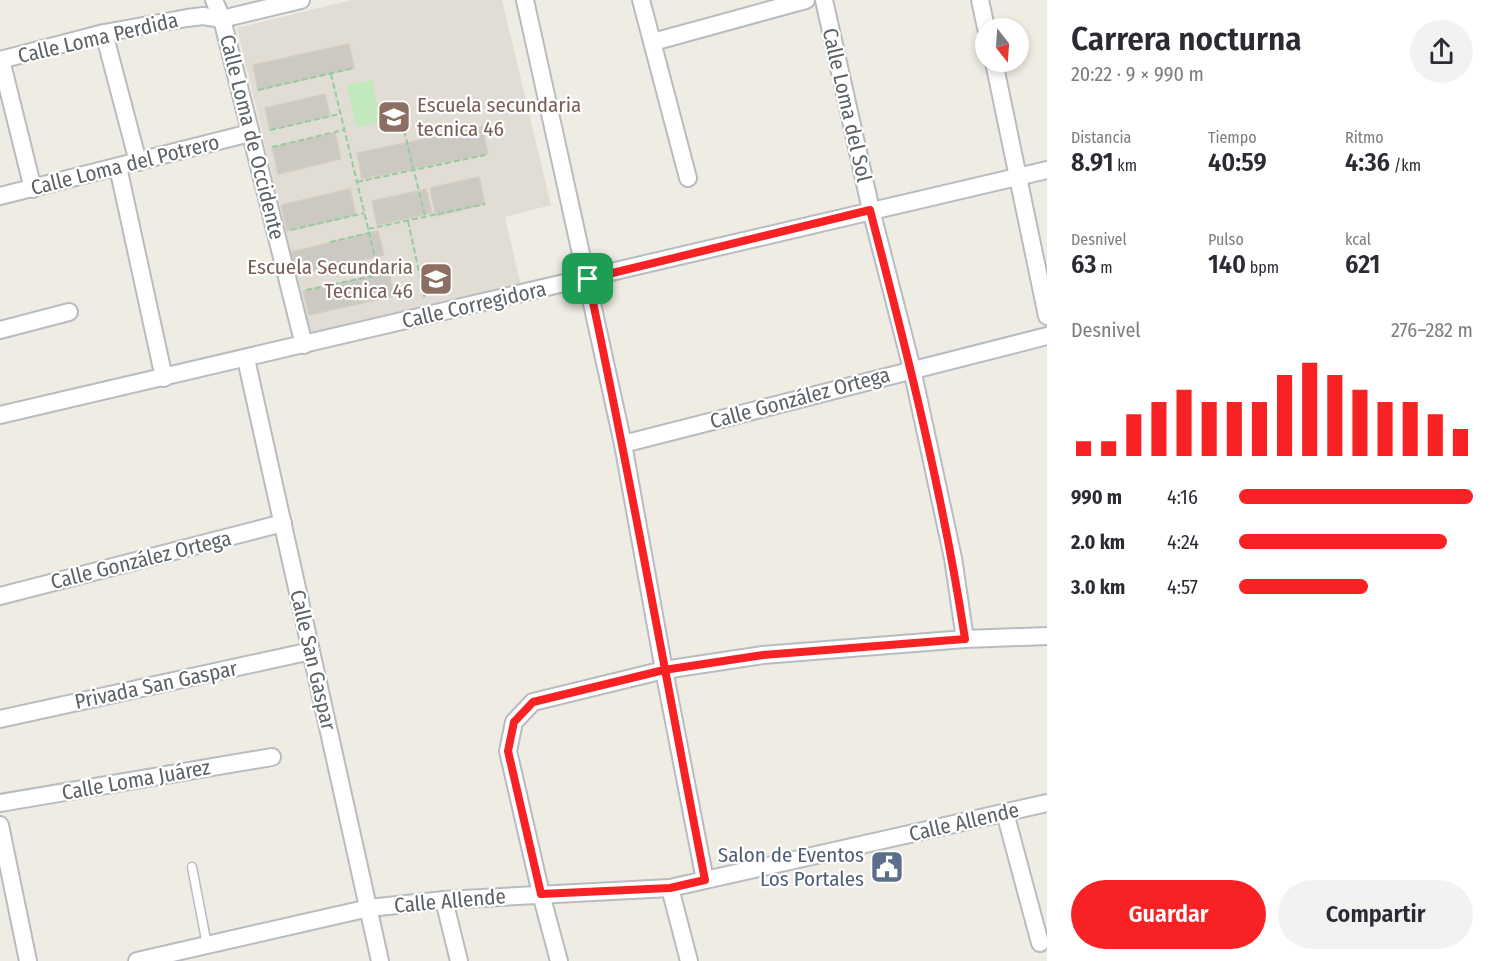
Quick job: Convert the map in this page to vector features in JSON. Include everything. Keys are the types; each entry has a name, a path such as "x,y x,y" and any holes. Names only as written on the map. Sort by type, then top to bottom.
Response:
{"street":[{"name":"Calle Loma de Occidente","path":"214,0 222,19 304,345"},
{"name":"Calle Loma Perdida","path":"1,60 104,33 203,16 222,19 301,0"},
{"path":"525,0 623,444 705,880"},
{"path":"641,0 688,178"},
{"path":"653,42 806,0"},
{"name":"Calle Loma del Sol","path":"824,0 870,210 912,369 952,558 965,639"},
{"path":"980,0 984,18"},
{"path":"104,33 138,162"},
{"path":"1,60 33,189"},
{"path":"996,72 1047,316"},
{"name":"Calle Loma del Potrero","path":"0,196 250,133"},
{"path":"118,167 164,378"},
{"name":"Calle Corregidora","path":"0,415 1047,170"},
{"path":"0,330 69,312"},
{"name":"Calle González Ortega","path":"623,444 1047,336"},
{"name":"Calle San Gaspar","path":"246,358 380,961"},
{"name":"Calle González Ortega","path":"0,596 283,524"},
{"path":"559,961 508,751 514,722 533,702 664,670 763,655 965,639 1047,636"},
{"name":"Privada San Gaspar","path":"0,719 311,651"},
{"name":"Calle Loma Juárez","path":"0,803 272,757"},
{"name":"Calle Allende","path":"137,961 369,908 444,900 670,888 1047,803"},
{"path":"1005,813 1040,943"},
{"path":"0,825 28,961"},
{"path":"670,888 688,961"},
{"path":"444,900 459,961"}],"lane":[{"path":"192,867 207,945"}],"path":[{"path":"258,90 354,68"},
{"path":"331,74 379,274"},
{"path":"270,130 340,114"},
{"path":"402,122 425,217"},
{"path":"272,147 344,130"},
{"path":"357,182 485,154"},
{"path":"330,242 408,220 485,204"},
{"path":"288,231 364,213"},
{"path":"408,220 429,316"},
{"path":"306,290 387,273"}],"shaded area":[{"name":"Escuela secundaria tecnica 46","path":"352,0 502,0 551,205 505,217 521,286 311,337 237,28"}],"green space":[{"path":"372,80 381,122 356,127 347,85"}],"building":[{"path":"349,44 354,68 258,90 253,65"},
{"path":"325,94 330,116 270,130 265,108"},
{"path":"482,127 488,154 362,179 357,153"},
{"path":"335,133 341,159 278,174 272,147"},
{"path":"479,177 485,204 436,216 430,188"},
{"path":"350,189 356,215 287,231 281,205"},
{"path":"426,189 432,213 377,225 372,201"},
{"path":"378,231 384,255 296,276 291,252"},
{"path":"389,272 394,296 309,315 303,291"}],"place":[{"name":"Escuela secundaria tecnica 46","path":"394,117"},
{"name":"Escuela Secundaria Tecnica 46","path":"436,279"},
{"name":"Salon de Eventos Los Portales","path":"887,867"}],"route":[{"path":"588,279 623,444 664,670 705,880 670,888 541,894 508,751 514,722 533,702 664,670 763,655 965,639 952,558 912,369 870,210 588,279"}]}
